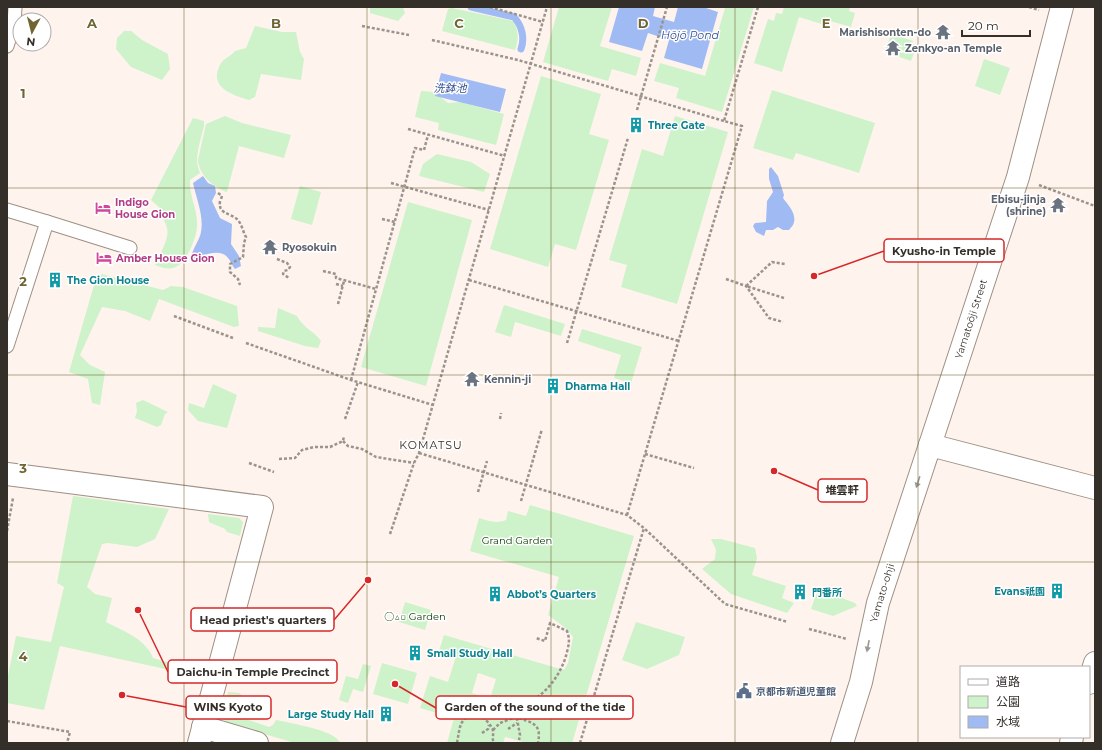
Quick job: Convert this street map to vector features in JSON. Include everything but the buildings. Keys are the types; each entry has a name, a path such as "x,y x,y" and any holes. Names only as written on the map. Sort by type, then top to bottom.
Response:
{"street":[{"name":"Yamatoōji Street","path":"930,445 1018,177 1062,7"},
{"path":"930,445 1095,488"},
{"name":"Yamato-ohji","path":"842,743 861,682 878,603 930,445"},
{"path":"12,475 262,507 201,735 257,743"},
{"path":"1090,680 1095,663"}],"lane":[{"path":"7,46 14,24 15,8"},
{"path":"7,210 130,248"},
{"path":"7,346 47,222"}],"path":[{"path":"490,7 543,22"},
{"path":"390,534 414,463 419,453 547,7"},
{"path":"637,110 667,7"},
{"path":"724,121 758,7"},
{"path":"362,26 409,35"},
{"path":"432,40 531,64 742,126 627,515"},
{"path":"408,129 504,156"},
{"path":"351,380 404,186 416,148 424,150 428,135"},
{"path":"568,343 628,138"},
{"path":"1018,177 1095,206"},
{"path":"391,183 489,210"},
{"path":"218,193 222,196 220,208 222,211 237,220 246,238 244,243 243,258 230,264 230,272 238,279 240,285"},
{"path":"382,219 395,222"},
{"path":"277,259 287,263 290,267 288,270 284,271 283,274 285,277 290,278"},
{"path":"746,286 772,262 785,264"},
{"path":"323,271 336,274 336,278 344,281 376,289"},
{"path":"726,279 784,298"},
{"path":"469,280 679,341"},
{"path":"338,304 344,281"},
{"path":"336,284 343,286"},
{"path":"746,286 769,318 783,322"},
{"path":"174,316 233,338"},
{"path":"246,343 351,380 433,405"},
{"path":"345,419 358,382"},
{"path":"500,419 501,413"},
{"path":"521,501 542,429"},
{"path":"343,441 344,436"},
{"path":"343,441 348,446 362,448 376,457 414,463"},
{"path":"279,459 295,458 302,450 314,447 330,447 343,441"},
{"path":"419,453 627,515 644,528 725,604 788,622"},
{"path":"645,454 694,468"},
{"path":"478,492 487,461"},
{"path":"249,463 274,472"},
{"path":"7,531 12,475"},
{"path":"580,743 644,528"},
{"path":"466,699 495,708 515,708 544,690 557,677 565,661 570,638 567,631 550,623 545,641 536,638"},
{"path":"809,629 868,645"},
{"path":"474,702 472,707 477,713 484,717 493,730 492,739 494,743"},
{"path":"515,708 520,735 519,740"},
{"path":"457,743 463,720 466,716 477,713"},
{"path":"493,730 504,721 516,717 534,724 538,728 538,743"},
{"path":"7,721 70,732 67,743"},
{"path":"508,729 517,723"},
{"path":"482,733 488,729 490,724"}],"green space":[{"path":"370,7 403,7 405,13 398,21 370,13"},
{"path":"559,7 612,7 600,46 641,58 636,76 612,69 608,81 543,62"},
{"path":"722,7 754,7 722,112 676,98 679,88 654,81 660,63 705,76 725,8"},
{"path":"784,7 850,7 849,11 855,13 851,27 830,21 828,26 799,17 782,72 754,63 768,19 774,21 776,13 782,14"},
{"path":"452,8 513,21 518,36 515,50 442,31 448,9"},
{"path":"255,26 282,32 296,32 300,52 304,59 301,80 261,74 255,97 249,100 223,89 217,78 217,71 221,63 235,51 246,48"},
{"path":"124,31 131,31 142,40 168,54 170,69 162,80 131,67 116,49 117,38"},
{"path":"891,34 913,41 912,44 917,45 911,61 885,52"},
{"path":"984,59 1010,68 1000,95 975,86"},
{"path":"541,76 601,94 589,134 609,140 576,250 555,244 548,267 490,249"},
{"path":"772,90 875,123 859,173 796,153 793,160 753,148"},
{"path":"421,91 434,92 448,103 460,102 504,114 496,145 438,130 439,123 415,117"},
{"path":"225,116 242,123 291,135 284,158 239,146 227,192 212,184 204,176 198,160 206,124"},
{"path":"675,116 728,132 677,304 621,287 627,265 609,260 642,149 663,156"},
{"path":"193,118 204,121 197,156 200,173 190,180 197,220 197,230 194,241 186,258 176,267 164,268 155,265 166,242 168,232 161,215 160,208 151,200"},
{"path":"437,154 471,162 490,174 484,192 419,176 423,164"},
{"path":"300,186 321,192 312,225 291,219"},
{"path":"408,202 472,220 426,386 361,367"},
{"path":"102,274 163,290 171,286 183,287 237,306 239,326 234,327 159,299 150,321 125,311 102,307 80,355 90,365 105,372 100,405 92,403 88,379 69,372 94,285"},
{"path":"504,305 565,324 561,336 515,322 511,337 495,332"},
{"path":"278,308 297,316 302,324 321,341 318,348 305,346 258,331 258,327 275,328"},
{"path":"582,329 642,347 631,383 614,378 621,355 578,341"},
{"path":"213,384 237,395 227,428 198,421 188,410 189,403 204,408"},
{"path":"143,400 168,412 165,414 161,425 157,427 135,418 137,411 136,403"},
{"path":"73,496 169,509 155,539 137,547 108,543 102,544 87,587 95,594 112,598 106,622 140,641 150,651 153,658 170,663 170,670 60,646 44,710 7,703 7,681 16,636 51,642 64,587 57,583"},
{"name":"Grand Garden","path":"530,505 634,536 572,743 527,743 505,737 503,743 447,743 454,718 420,708 430,676 448,682 456,656 439,651 444,635 564,670 568,663 573,637 567,629 548,615 559,577 470,551 479,518 492,522 499,522 506,520 508,511 526,516","holes":["478,673 496,679 490,699 472,693"]},
{"path":"208,514 239,518 243,522 240,536 227,532 225,529 209,522"},
{"path":"711,539 721,539 755,548 757,558 752,575 786,586 782,598 794,603 787,613 731,594 702,569 715,559 716,550"},
{"path":"818,589 855,603 857,606 833,616 811,609"},
{"name":"○△□ Garden","path":"405,602 431,610 425,630 399,622"},
{"path":"636,622 685,637 679,655 647,669 622,660"},
{"path":"382,663 417,673 408,704 373,694"},
{"path":"363,664 371,666 363,692 353,689 348,703 339,700 346,676 358,679"},
{"path":"228,692 240,693 242,697 238,716 269,727 273,725 276,720 311,728 330,734 337,738 340,743 295,743 226,723 222,714"}],"water":[{"name":"Hōjō Pond","path":"619,7 655,7 653,16 674,22 678,7 703,7 718,12 702,69 664,58 669,40 648,33 642,51 609,42"},
{"name":"洗鉢池","path":"441,73 506,89 500,112 435,96"},
{"path":"771,167 778,176 784,195 783,198 792,210 794,221 789,230 783,230 778,227 773,230 766,230 764,236 756,232 753,226 755,223 766,222 767,201 773,192 769,179 769,169"},
{"path":"203,176 208,183 215,186 216,193 212,201 220,218 232,224 231,244 239,256 241,266 235,269 228,258 221,253 212,253 194,259 192,258 202,226 201,213 193,183"}],"waterway":[{"path":"471,7 514,17 522,32 523,41 521,49"}],"place":[{"name":"Marishisonten-do","path":"943,32"},
{"name":"Zenkyo-an Temple","path":"893,48"},
{"name":"Three Gate","path":"636,125"},
{"name":"Ebisu-jinja (shrine)","path":"1058,205"},
{"name":"Indigo House Gion","path":"103,208"},
{"name":"Ryosokuin","path":"270,247"},
{"name":"Amber House Gion","path":"104,258"},
{"name":"Kyusho-in Temple","path":"814,276"},
{"name":"The Gion House","path":"55,280"},
{"name":"Kennin-ji","path":"472,379"},
{"name":"Dharma Hall","path":"553,386"},
{"name":"堆雲軒","path":"774,471"},
{"name":"Head priest's quarters","path":"368,580"},
{"name":"Evans祇園","path":"1057,591"},
{"name":"門番所","path":"800,592"},
{"name":"Abbot’s Quarters","path":"495,594"},
{"name":"Daichu-in Temple Precinct","path":"138,610"},
{"name":"Small Study Hall","path":"415,653"},
{"name":"Garden of the sound of the tide","path":"395,684"},
{"name":"京都市新道児童館","path":"744,691"},
{"name":"WINS Kyoto","path":"122,695"},
{"name":"Large Study Hall","path":"386,714"}],"district":[{"name":"KOMATSU","path":"431,445"}]}
